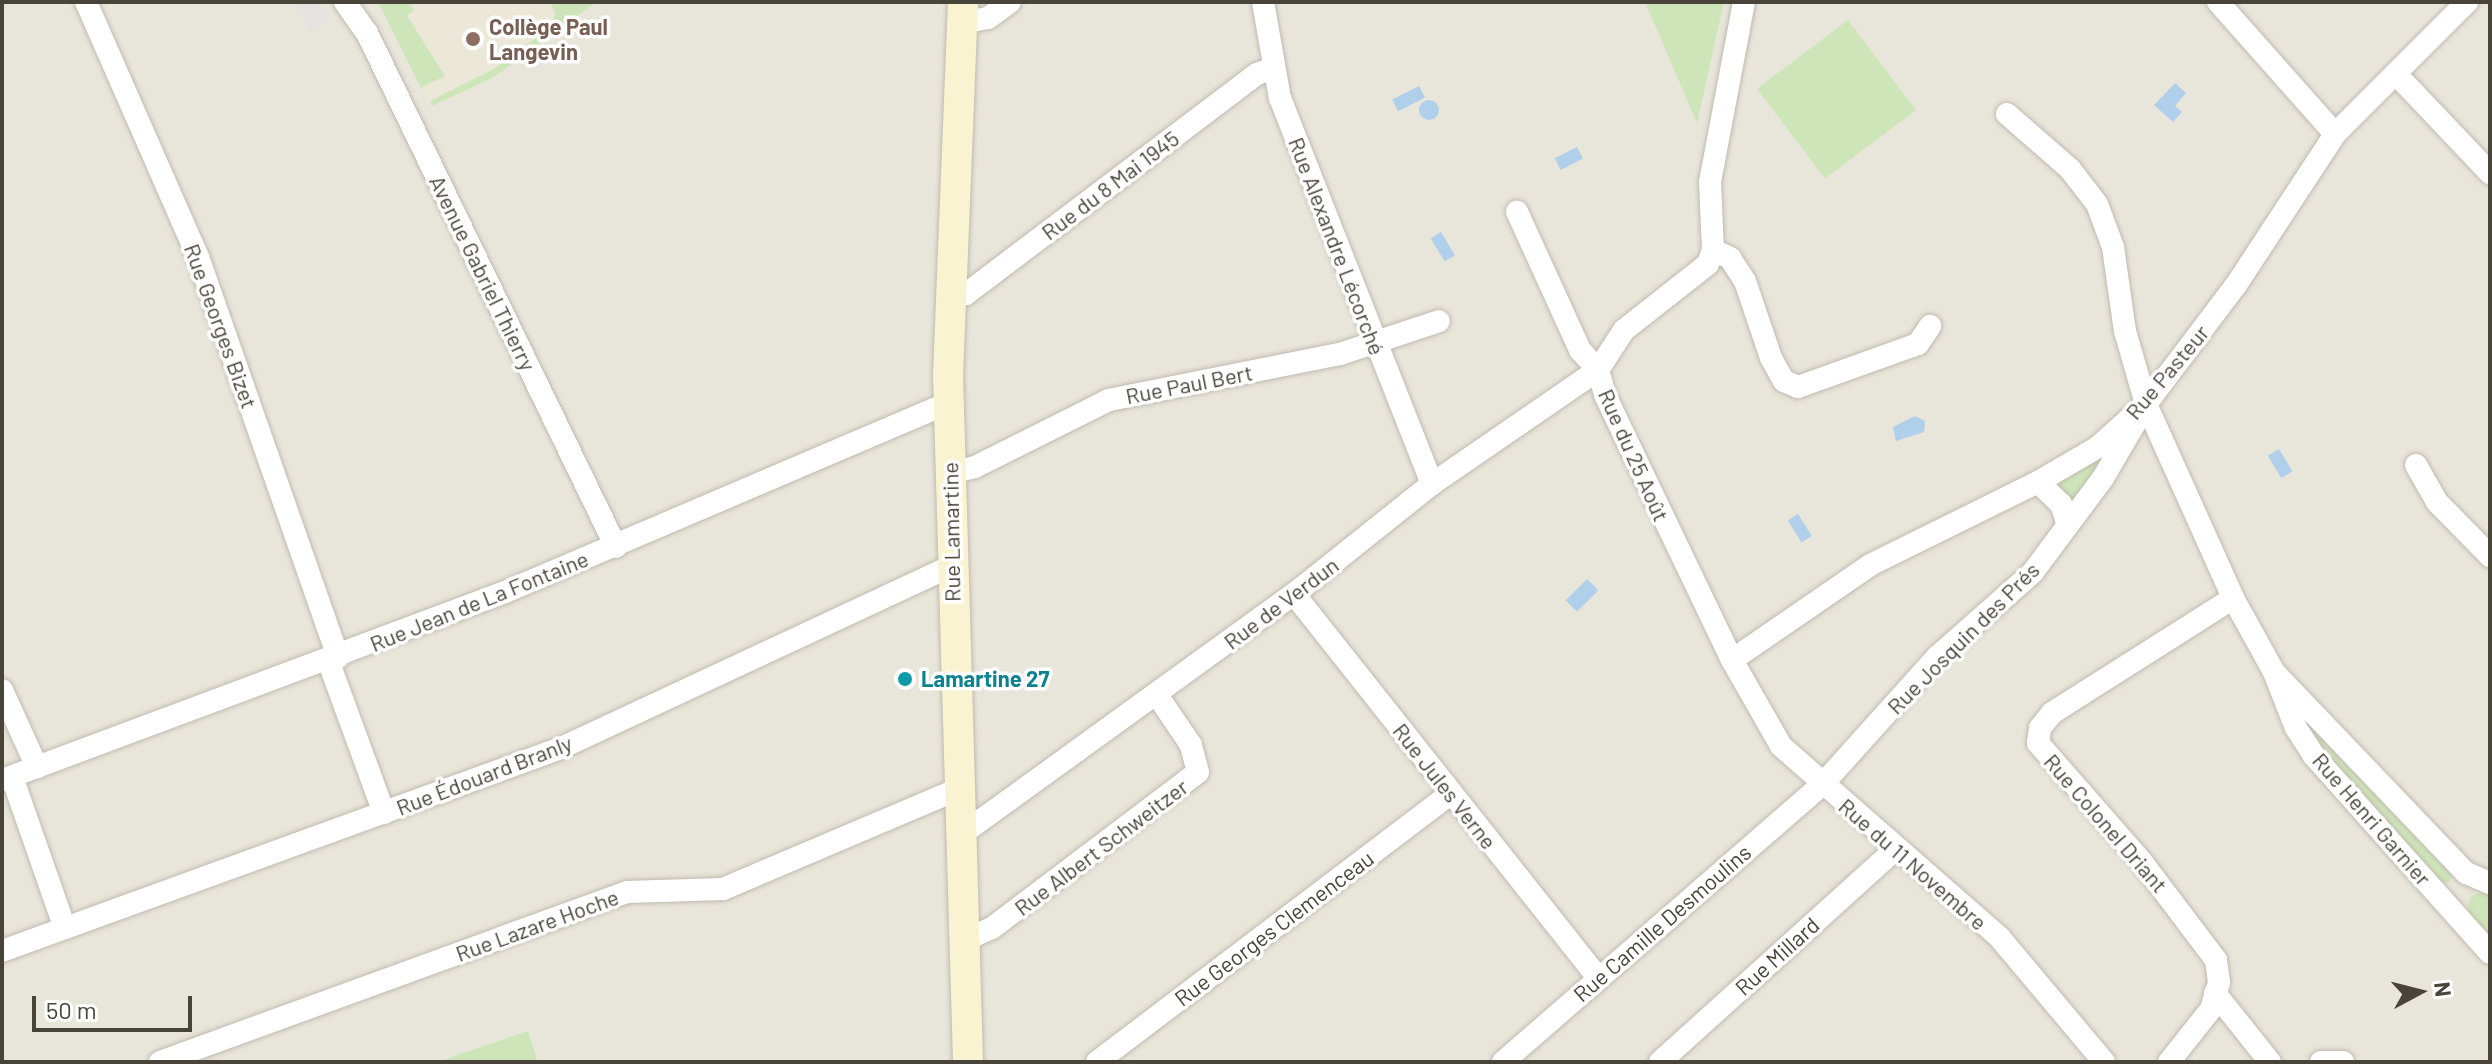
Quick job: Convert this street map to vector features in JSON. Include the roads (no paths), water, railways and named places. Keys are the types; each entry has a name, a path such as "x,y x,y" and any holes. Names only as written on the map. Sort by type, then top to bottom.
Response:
{"street":[{"name":"Rue Georges Bizet","path":"86,2 198,257 384,813"},
{"name":"Avenue Gabriel Thierry","path":"345,2 367,33 616,547"},
{"path":"963,12 988,18 1010,2"},
{"name":"Rue Alexandre Lécorché","path":"1263,2 1271,69 1432,484"},
{"path":"1744,2 1710,182 1713,250 1730,258 1738,270 1771,358 1784,381 1798,387 1918,344 1930,326"},
{"path":"2218,2 2335,134"},
{"name":"Rue Pasteur","path":"1732,660 1870,565 2038,482 2098,447 2146,404 2236,285 2335,134 2467,2"},
{"name":"Rue Lamartine","path":"963,12 948,296 951,566 968,1062"},
{"name":"Rue du 8 Mai 1945","path":"948,296 966,294 1257,74 1271,69"},
{"path":"2396,74 2490,173"},
{"name":"Rue Henri Garnier","path":"2007,114 2053,152 2097,204 2113,247 2125,331 2146,404 2233,598 2274,672 2296,728 2314,756 2490,953"},
{"path":"1517,212 1580,350 1598,370"},
{"name":"Rue du 25 Août","path":"1713,250 1695,278 1624,330 1598,370 1636,463 1732,660"},
{"name":"Rue Paul Bert","path":"949,473 975,467 1109,400 1377,344 1439,321"},
{"name":"Rue de Verdun","path":"962,834 1294,594 1432,484 1598,370"},
{"name":"Rue Jean de La Fontaine","path":"7,778 333,659 616,547 949,403"},
{"name":"Rue Josquin des Prés","path":"1822,785 1937,657 2033,572 2103,478 2146,404"},
{"path":"2416,465 2437,502 2490,556"},
{"path":"2038,482 2061,504 2068,525"},
{"name":"Rue Édouard Branly","path":"2,951 561,748 951,566"},
{"name":"Rue Jules Verne","path":"1294,594 1598,977"},
{"name":"Rue Colonel Driant","path":"2215,993 2216,960 2142,862 2038,743 2040,728 2052,713 2233,598"},
{"name":"Rue du 11 Novembre","path":"1732,660 1781,746 1895,850 2000,938 2104,1062"},
{"name":"Rue Henri Garnier","path":"2274,672 2466,873 2490,883"},
{"path":"2,690 37,767"},
{"name":"Rue Albert Schweitzer","path":"965,940 992,928 1198,772 1191,745 1157,695"},
{"path":"7,778 65,928"},
{"name":"Rue Camille Desmoulins","path":"1503,1062 1822,785"},
{"name":"Rue Lazare Hoche","path":"160,1062 627,892 723,889 959,789"},
{"name":"Rue Georges Clemenceau","path":"1097,1062 1451,793"},
{"name":"Rue Millard","path":"1660,1062 1895,850"},
{"path":"2447,904 2466,873"},
{"path":"2169,1062 2211,1009 2215,993"},
{"path":"2215,993 2270,1062"},
{"path":"2321,1062 2343,1062"}],"water":[{"path":"2175,83 2186,93 2175,106 2182,112 2173,122 2154,105"},
{"path":"1419,86 1425,98 1398,111 1392,100"},
{"path":"1429,100 1436,103 1439,110 1436,117 1429,120 1422,117 1419,110 1422,103"},
{"path":"1577,147 1583,159 1561,170 1555,158"},
{"path":"1441,232 1455,255 1445,261 1431,238"},
{"path":"1915,416 1925,421 1924,432 1896,441 1893,427"},
{"path":"2279,449 2292,471 2281,478 2268,456"},
{"path":"1798,514 1812,536 1802,542 1788,520"},
{"path":"1587,579 1598,590 1577,612 1566,600"}],"place":[{"name":"Collège Paul Langevin","path":"473,39"},
{"name":"Lamartine 27","path":"905,679"}]}
